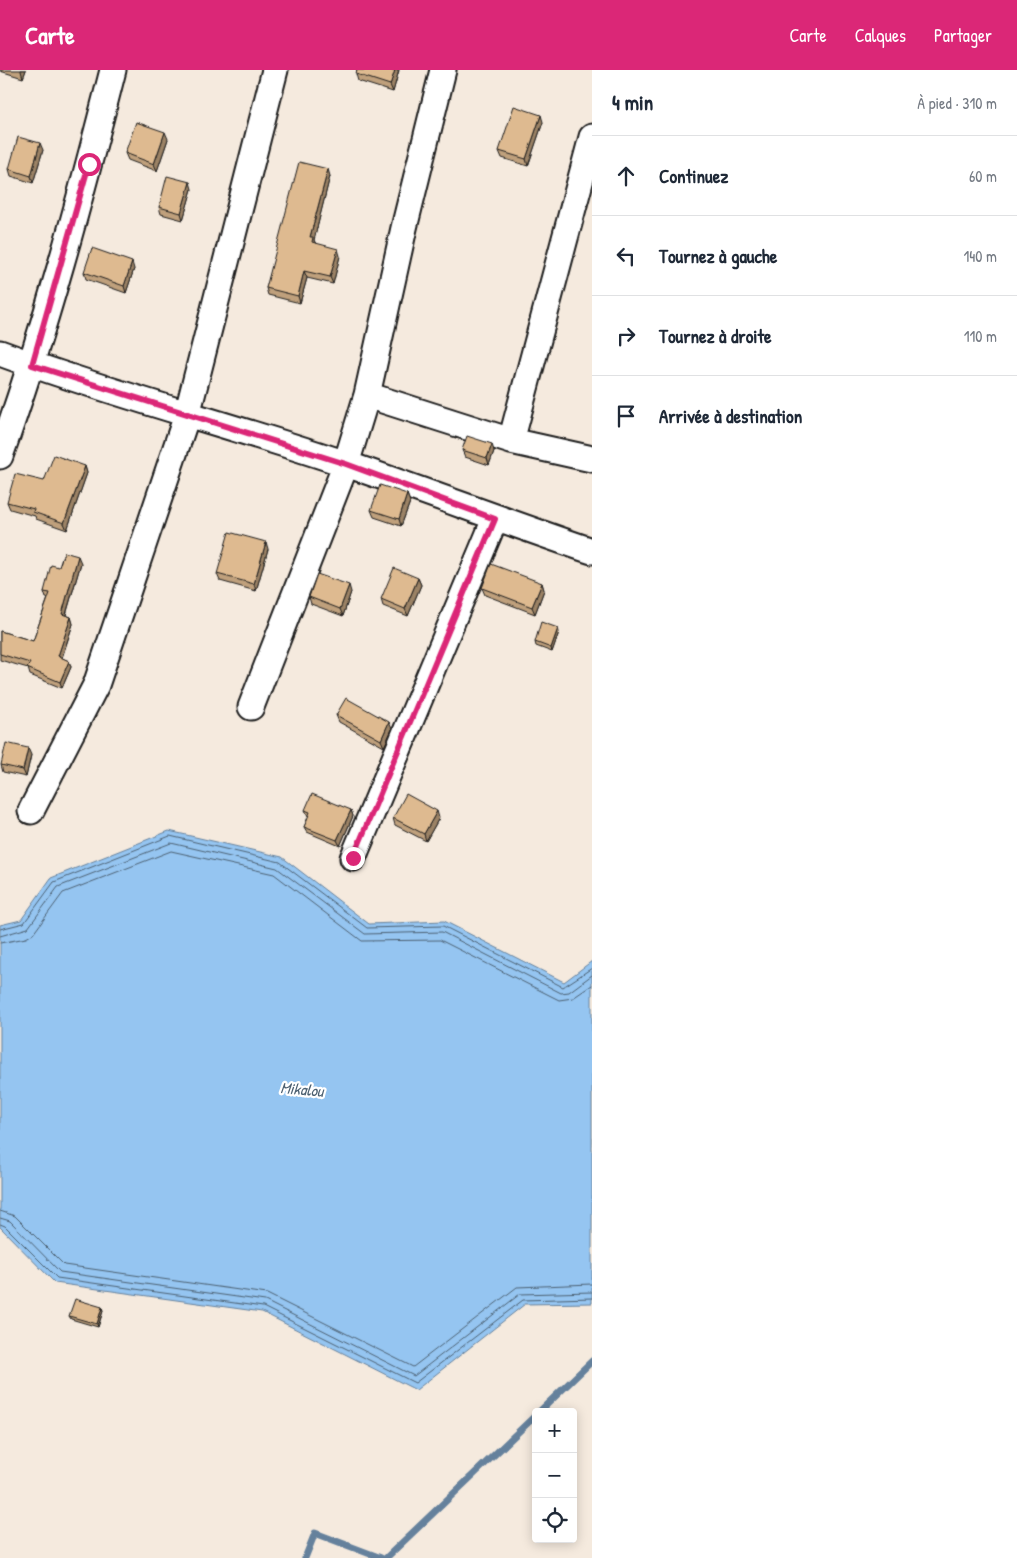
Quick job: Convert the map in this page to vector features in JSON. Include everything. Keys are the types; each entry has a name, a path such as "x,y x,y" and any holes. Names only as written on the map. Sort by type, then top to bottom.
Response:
{"street":[{"path":"0,456 32,365 87,174 113,70"},
{"path":"31,811 96,685 187,415 275,70"},
{"path":"251,708 346,464 367,395 404,228 443,70"},
{"path":"511,442 592,137"},
{"path":"0,353 187,415 346,464 495,519 592,551"},
{"path":"367,395 511,442 592,459"},
{"path":"353,858 495,519"}],"water":[{"name":"Mikalou","path":"169,831 282,857 369,924 444,921 564,982 592,961 592,1303 525,1304 416,1390 262,1312 55,1283 0,1227 0,925 21,920 51,878"}],"building":[{"path":"357,70 395,70 390,85 356,74"},
{"path":"514,106 541,115 526,159 499,151"},
{"path":"136,122 165,132 154,164 125,153"},
{"path":"18,137 40,143 31,176 9,169"},
{"path":"299,162 328,169 310,237 313,237 312,242 338,249 330,277 304,271 298,296 266,288"},
{"path":"167,176 190,182 181,213 159,207"},
{"path":"92,248 132,262 124,286 84,272"},
{"path":"467,436 492,444 487,458 462,450"},
{"path":"54,455 85,466 64,523 33,512 34,509 7,502 15,474 44,481"},
{"path":"380,485 407,494 399,519 371,510"},
{"path":"229,532 266,542 254,584 217,574"},
{"path":"64,552 78,556 62,614 71,617 58,656 69,661 60,682 27,668 30,663 0,654 0,631 33,641 50,593 44,592 51,565 59,567"},
{"path":"491,564 542,583 532,607 482,588"},
{"path":"394,568 418,578 405,609 381,599"},
{"path":"317,574 349,585 340,609 309,597"},
{"path":"541,622 558,628 551,648 535,642"},
{"path":"346,698 389,722 381,740 336,715"},
{"path":"6,743 28,748 23,770 1,765"},
{"path":"312,794 351,810 337,840 304,827 310,812 305,810"},
{"path":"406,794 437,811 424,834 393,818"},
{"path":"75,1299 102,1307 97,1324 69,1316"}],"waterway":[{"path":"543,1408 592,1361"},
{"path":"386,1558 532,1419"},
{"path":"305,1558 315,1533 381,1558"}],"route":[{"path":"89,164 32,365 346,464 495,519 353,858"}]}
